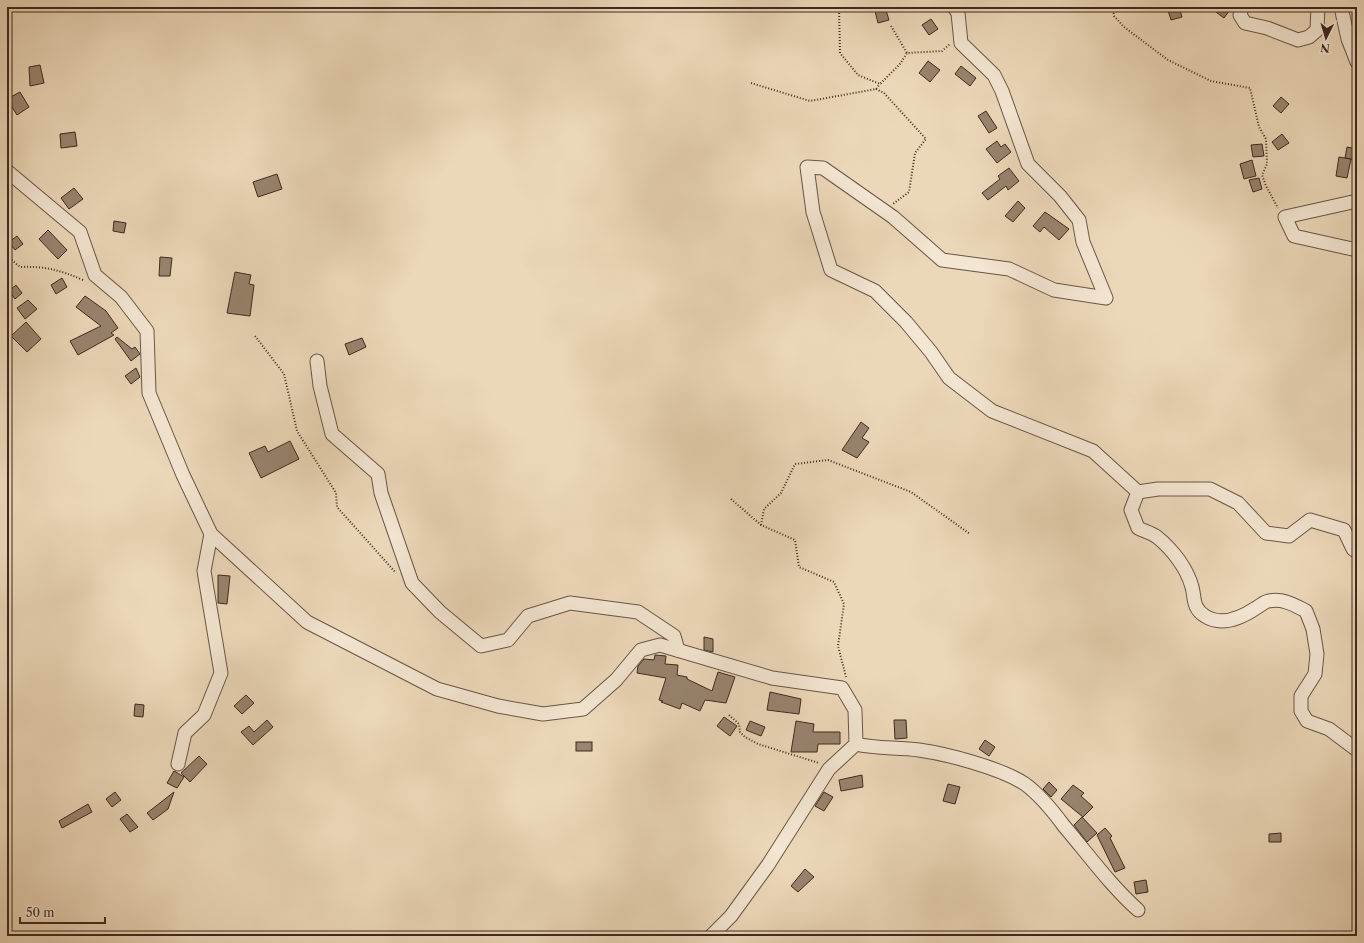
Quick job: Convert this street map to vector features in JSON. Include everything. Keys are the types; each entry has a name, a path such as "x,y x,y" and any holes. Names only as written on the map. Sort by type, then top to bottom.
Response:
{"street":[{"path":"954,7 958,13 961,43 994,75 1002,91 1028,164 1060,196 1079,220 1083,242 1106,298 1054,290 1009,269 942,260 885,211 823,168 807,167 813,212 831,270 875,291 906,322 931,352 949,378 992,412 1093,451 1138,492"},
{"path":"1242,7 1240,15 1244,24 1267,28 1298,40 1309,37 1317,30 1318,7"},
{"path":"1341,7 1348,39 1357,62"},
{"path":"7,171 80,232 95,274 121,297 147,331 149,393 183,476 211,534 307,622 437,689 498,706 543,714 583,709 616,680 641,650 660,644 772,678 842,688 855,710 856,744 829,769 768,865 731,916 711,936"},
{"path":"1357,201 1285,218 1294,236 1357,250"},
{"path":"317,361 320,386 332,434 378,474 381,493 412,583 440,612 481,646 508,640 528,616 570,604 638,612 674,636 678,650"},
{"path":"1138,492 1158,488 1210,489 1238,503 1266,533 1289,536 1310,520 1344,530 1353,548 1357,552"},
{"path":"1138,492 1131,510 1138,528 1156,536 1171,550 1185,570 1192,587 1193,602 1204,616 1222,622 1231,621 1250,612 1268,600 1287,601 1306,611 1313,629 1317,654 1315,674 1301,696 1301,711 1307,721 1329,729 1357,750"},
{"path":"178,764 185,733 204,715 221,673 204,571 211,534"},
{"path":"856,744 870,748 919,750 946,756 1002,773 1025,784 1047,805 1116,890 1138,910"}],"path":[{"path":"840,7 840,53 858,76 880,84"},
{"path":"1113,7 1114,16 1124,27 1168,60 1210,80 1250,88 1260,127 1266,139 1267,164 1262,175 1274,202 1285,218"},
{"path":"891,26 906,53"},
{"path":"906,53 942,51 961,36"},
{"path":"876,90 900,64 906,53"},
{"path":"750,83 810,101 876,90 884,93 926,139 915,153 909,192 885,211"},
{"path":"7,256 20,267 41,266 67,273 85,281"},
{"path":"255,336 284,374 297,431 336,493 337,507 394,572 411,578"},
{"path":"762,525 764,509 781,493 795,464 828,460 911,492 970,534"},
{"path":"730,499 762,525 795,540 799,567 834,582 844,604 838,646 847,682 842,688"},
{"path":"729,715 739,724 740,732 745,737 758,744 810,759 829,769"}],"building":[{"path":"874,7 885,7 889,20 878,23"},
{"path":"1167,7 1179,7 1182,17 1171,20"},
{"path":"1220,7 1232,7 1224,18 1216,12"},
{"path":"931,19 938,29 929,35 922,25"},
{"path":"928,61 940,70 930,82 919,73"},
{"path":"40,65 44,83 30,86 29,67"},
{"path":"961,66 976,78 970,86 955,74"},
{"path":"20,92 29,107 17,115 7,99"},
{"path":"1281,97 1289,104 1281,113 1273,106"},
{"path":"986,111 997,128 989,133 978,116"},
{"path":"75,132 77,146 61,148 60,134"},
{"path":"1282,134 1289,143 1278,150 1272,142"},
{"path":"997,141 1001,147 1005,144 1011,152 997,163 986,149"},
{"path":"1262,144 1264,156 1253,157 1251,145"},
{"path":"1347,147 1357,149 1357,160 1351,159 1347,178 1336,176 1339,157 1345,158"},
{"path":"1252,160 1256,176 1244,179 1240,164"},
{"path":"1009,168 1019,181 1008,190 1006,186 988,200 982,193 1000,179 998,176"},
{"path":"277,174 282,189 258,197 253,182"},
{"path":"1259,178 1262,189 1253,192 1249,180"},
{"path":"74,188 83,199 69,209 61,198"},
{"path":"1018,201 1025,208 1013,222 1005,216"},
{"path":"1045,212 1069,229 1059,240 1044,227 1040,232 1033,226"},
{"path":"114,221 126,223 124,233 113,231"},
{"path":"48,230 67,250 58,259 39,239"},
{"path":"17,236 23,244 15,250 9,242"},
{"path":"160,257 172,258 170,276 159,276"},
{"path":"235,272 251,275 249,284 254,285 250,316 227,313"},
{"path":"62,278 67,287 56,294 51,285"},
{"path":"16,285 22,293 15,299 9,291"},
{"path":"85,296 106,311 118,328 111,333 114,335 78,355 70,341 101,326 76,307"},
{"path":"28,300 37,309 25,319 17,308"},
{"path":"26,322 41,339 27,352 11,336"},
{"path":"117,337 132,349 135,347 140,354 131,361 115,339"},
{"path":"362,338 366,347 349,355 345,344"},
{"path":"136,368 140,377 131,384 125,376"},
{"path":"861,422 869,428 862,438 869,442 857,458 842,450"},
{"path":"290,441 299,459 261,478 249,453 265,446 268,452"},
{"path":"218,575 230,576 227,604 218,603"},
{"path":"704,637 713,639 713,652 704,650"},
{"path":"655,655 666,656 665,664 678,665 677,675 687,677 687,679 712,691 718,672 735,677 726,703 705,700 700,711 682,703 680,709 661,702 663,701 659,700 666,678 637,673 638,666 644,659 654,660"},
{"path":"770,692 801,699 799,714 767,710"},
{"path":"246,695 254,703 242,714 234,706"},
{"path":"135,704 144,705 143,717 134,716"},
{"path":"724,717 737,726 730,736 717,726"},
{"path":"267,720 273,727 253,745 241,732 249,726 254,732"},
{"path":"894,720 906,720 907,738 895,739"},
{"path":"750,721 765,727 761,736 746,730"},
{"path":"796,721 814,724 813,732 840,732 840,744 818,744 817,752 791,752"},
{"path":"985,740 995,747 989,756 979,749"},
{"path":"576,742 592,742 592,751 576,751"},
{"path":"199,756 207,764 190,782 181,773"},
{"path":"174,771 184,777 177,788 167,783"},
{"path":"862,775 863,787 841,791 839,780"},
{"path":"1049,782 1057,790 1051,797 1043,789"},
{"path":"948,784 960,787 955,804 943,801"},
{"path":"1073,785 1084,793 1081,796 1093,807 1083,817 1061,799"},
{"path":"115,792 121,800 112,807 106,799"},
{"path":"174,792 168,809 153,820 147,813"},
{"path":"824,792 833,797 824,811 815,806"},
{"path":"88,804 92,812 62,828 59,821"},
{"path":"127,814 138,827 130,832 120,819"},
{"path":"1082,817 1097,833 1087,842 1074,825"},
{"path":"1105,828 1112,836 1110,838 1125,868 1115,872 1097,835"},
{"path":"1281,833 1281,842 1269,842 1269,834"},
{"path":"805,869 814,877 798,892 791,886"},
{"path":"1146,880 1148,892 1136,894 1134,882"}]}
